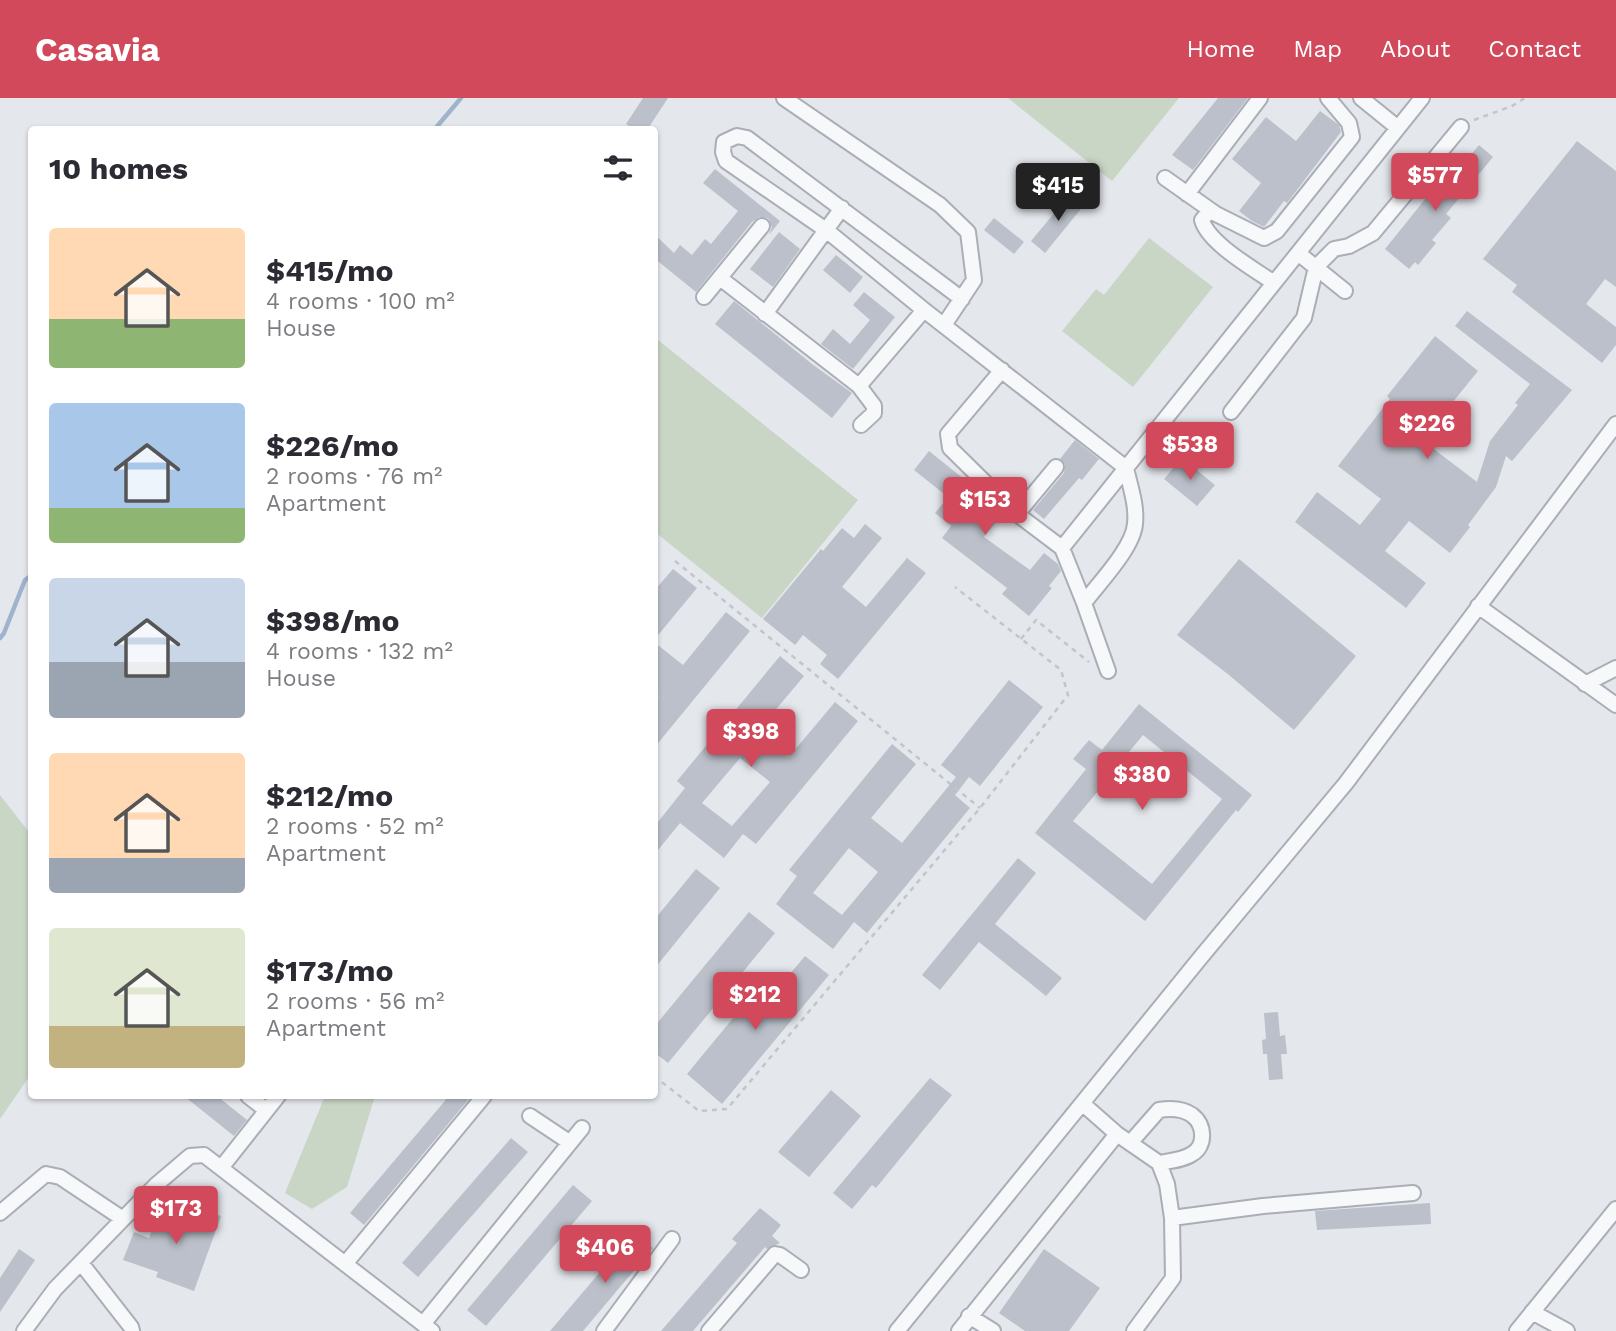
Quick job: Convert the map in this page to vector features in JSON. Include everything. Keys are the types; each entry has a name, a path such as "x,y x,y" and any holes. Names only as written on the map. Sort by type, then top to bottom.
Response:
{"street":[{"path":"784,98 940,205 968,232 974,280 944,325"},
{"path":"1186,194 1260,98"},
{"path":"1165,178 1210,210 1264,238 1278,231 1352,137 1349,123 1328,98"},
{"path":"1361,98 1398,128"},
{"path":"1062,548 1422,98"},
{"path":"1231,412 1304,317 1316,267 1334,249 1349,246 1373,233 1461,127"},
{"path":"962,299 747,138 737,136 724,142 726,161 826,230 1126,468 1133,497 1135,524 1130,542 1084,603"},
{"path":"765,314 842,208"},
{"path":"1210,210 1202,220 1205,229 1233,254 1274,283"},
{"path":"704,297 762,226"},
{"path":"1298,253 1345,291"},
{"path":"720,278 859,386 874,406 874,413 861,425"},
{"path":"859,386 924,310"},
{"path":"1002,370 948,434 950,448 1017,514 1062,548 1108,671"},
{"path":"897,1331 1209,946 1346,783 1616,424"},
{"path":"1017,514 1056,467"},
{"path":"1478,606 1616,705"},
{"path":"1585,684 1616,668"},
{"path":"252,1099 266,1110"},
{"path":"221,1168 275,1099"},
{"path":"345,1264 482,1099"},
{"path":"1083,1104 1117,1134 1159,1163 1167,1184 1173,1278 1133,1331"},
{"path":"1130,1143 1159,1110 1170,1108 1193,1116 1200,1124 1203,1136 1201,1145 1195,1153 1184,1158 1159,1163"},
{"path":"530,1115 569,1142"},
{"path":"24,1331 55,1289 157,1184 190,1156 204,1155 428,1328 582,1128"},
{"path":"959,1331 1117,1134"},
{"path":"0,1213 46,1174 60,1177 123,1219"},
{"path":"1171,1218 1263,1206 1413,1193"},
{"path":"1517,1331 1614,1214"},
{"path":"604,1331 672,1239"},
{"path":"709,1331 775,1254 801,1270"},
{"path":"81,1263 132,1331"},
{"path":"1532,1312 1567,1331"},
{"path":"970,1316 993,1331"}],"path":[{"path":"1461,127 1525,98"},
{"path":"674,561 980,808"},
{"path":"658,1079 699,1111 727,1109 980,808 1068,695 1061,670 955,587"},
{"path":"1021,639 1036,620 1105,674 1108,671"}],"green space":[{"path":"1008,98 1179,98 1112,181"},
{"path":"1149,238 1213,287 1133,387 1062,331 1096,289 1104,295"},
{"path":"658,340 858,500 762,618 658,534"},
{"path":"0,795 28,831 28,1078 0,1119"},
{"path":"324,1099 374,1099 347,1187 312,1209 285,1193"}],"building":[{"path":"643,98 668,98 650,126 626,124"},
{"path":"1218,98 1248,98 1193,170 1172,155"},
{"path":"1320,111 1339,125 1341,132 1287,203 1284,201 1264,227 1252,221 1239,211 1261,183 1232,159 1266,117 1296,141"},
{"path":"1577,141 1616,171 1616,287 1605,279 1586,304 1616,327 1616,345 1602,363 1512,292 1517,285 1483,259"},
{"path":"1479,145 1493,157 1446,214 1451,218 1432,240 1436,243 1418,265 1415,262 1409,269 1385,249 1426,198 1432,202"},
{"path":"715,169 780,221 769,235 772,227 768,218 759,217 752,222 696,292 658,261 658,238 674,253 680,245 692,255 705,239 711,244 738,211 703,183"},
{"path":"1071,193 1085,204 1045,253 1031,241"},
{"path":"994,218 1024,242 1014,254 984,230"},
{"path":"779,232 800,249 773,287 750,269"},
{"path":"836,255 863,277 850,293 823,270"},
{"path":"864,292 895,317 853,369 821,344 833,329 850,344 870,320 853,305"},
{"path":"734,301 852,393 832,418 715,324"},
{"path":"1467,311 1572,390 1512,461 1506,456 1496,487 1450,553 1409,521 1385,551 1426,583 1406,608 1295,522 1317,492 1360,525 1381,499 1338,466 1390,399 1387,396 1435,336 1478,371 1422,440 1477,482 1490,441 1518,405 1515,403 1530,384 1455,326"},
{"path":"1075,440 1099,459 1044,519 1033,510 1064,473 1065,464 1060,459"},
{"path":"929,451 1003,513 984,537 1030,570 1044,553 1058,564 1061,571 1049,586 1052,588 1029,616 1002,594 1007,588 942,538 951,526 935,513 948,497 914,470"},
{"path":"1182,458 1215,485 1197,506 1164,479"},
{"path":"865,524 882,538 842,587 866,607 907,558 926,573 838,679 820,664 827,655 803,635 795,645 763,619 842,528 854,538"},
{"path":"1239,559 1356,656 1294,730 1177,635"},
{"path":"673,569 697,588 658,635 658,586"},
{"path":"726,612 750,631 658,743 658,645 683,665"},
{"path":"780,656 804,676 762,726 793,752 835,702 858,721 756,844 743,834 724,858 680,823 658,850 658,822 685,788 677,781","holes":["740,758 770,782 732,826 702,803"]},
{"path":"1009,680 1043,707 980,786 969,777 955,795 970,808 867,933 854,922 833,949 776,904 797,876 789,870 892,744 916,764 871,818 902,843 956,777 941,765","holes":["849,848 878,872 842,915 813,893"]},
{"path":"1139,704 1252,795 1238,812 1236,810 1145,921 1035,833 1086,769 1073,759 1089,740 1102,750","holes":["1143,735 1222,799 1152,884 1073,821 1104,784 1114,792 1130,773 1119,764"]},
{"path":"1018,858 1036,873 995,924 1062,978 1046,996 979,942 940,990 922,975"},
{"path":"696,869 720,888 658,964 658,915"},
{"path":"749,912 775,933 668,1063 658,1055 658,1022"},
{"path":"805,956 829,975 722,1104 687,1074 752,995 764,1005"},
{"path":"1278,1012 1280,1036 1285,1035 1287,1054 1281,1054 1283,1079 1269,1080 1267,1054 1263,1054 1262,1040 1266,1039 1264,1013"},
{"path":"930,1078 952,1095 876,1188 872,1185 852,1209 833,1193"},
{"path":"831,1090 861,1116 809,1177 778,1152"},
{"path":"188,1099 221,1099 247,1120 234,1136"},
{"path":"446,1099 468,1100 364,1225 350,1213"},
{"path":"511,1138 528,1152 418,1277 402,1263"},
{"path":"573,1185 592,1201 486,1326 467,1310"},
{"path":"183,1203 221,1216 194,1291 156,1277 158,1272 123,1260 134,1232 149,1238 157,1216 176,1223"},
{"path":"1430,1203 1431,1224 1317,1230 1315,1211"},
{"path":"760,1208 781,1225 772,1236 780,1243 767,1249 765,1247 693,1331 661,1331 737,1243 732,1239"},
{"path":"634,1232 653,1248 583,1331 550,1331"},
{"path":"19,1249 35,1260 0,1312 0,1278"},
{"path":"1044,1249 1100,1288 1069,1331 1025,1331 999,1313"}],"waterway":[{"path":"437,126 461,98"},
{"path":"0,638 28,578"}]}
